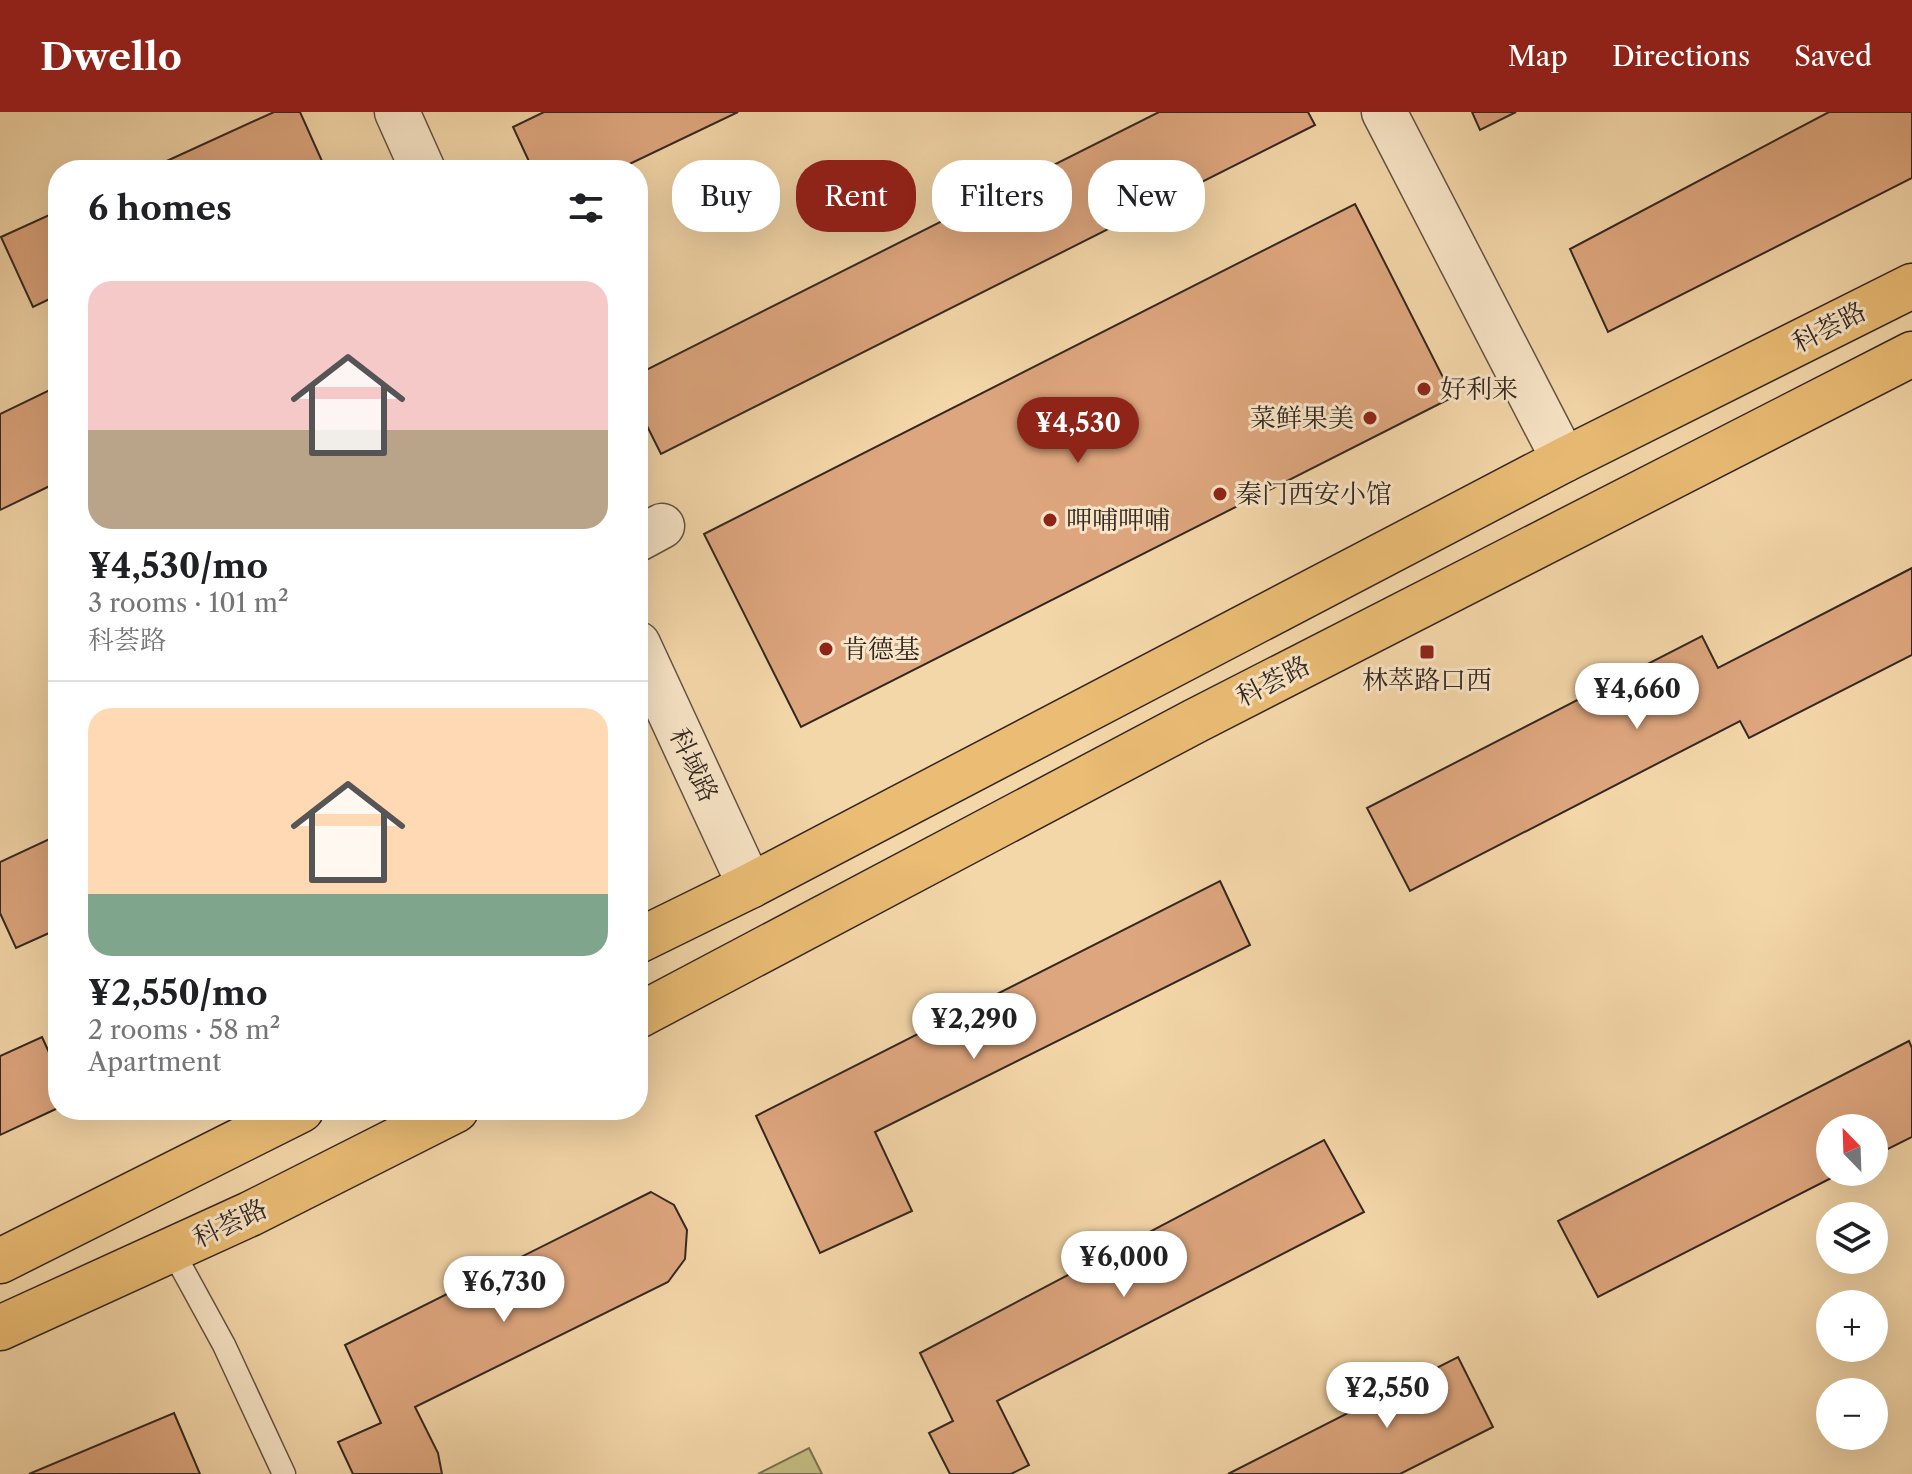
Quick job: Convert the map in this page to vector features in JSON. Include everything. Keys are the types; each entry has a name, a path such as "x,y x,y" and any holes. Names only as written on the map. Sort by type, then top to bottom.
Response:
{"main road":[{"name":"科荟路","path":"648,936 750,886 1564,460 1912,286"},
{"name":"科荟路","path":"648,1011 1181,728 1912,354"},
{"path":"0,1261 281,1120"},
{"name":"科荟路","path":"0,1328 264,1207 436,1120"}],"street":[{"path":"397,112 419,160"},
{"path":"1384,112 1564,460"},
{"name":"科域路","path":"648,666 750,886"}],"lane":[{"path":"172,1250 224,1345 284,1474"}],"shaded area":[{"path":"809,1448 822,1474 758,1474"}],"building":[{"path":"274,112 300,112 322,160 169,160"},
{"path":"544,112 738,112 638,160 528,160 513,127"},
{"path":"1159,112 1308,112 1315,125 1205,180 1205,160 1088,160 1088,232 1102,232 661,454 648,428 648,369 932,226 932,232 1072,232 1072,160 1064,160"},
{"path":"1472,112 1516,112 1480,130"},
{"path":"1829,112 1912,112 1912,178 1608,332 1570,249"},
{"path":"1355,204 1453,397 801,727 704,534"},
{"path":"48,216 48,300 33,307 1,237"},
{"path":"48,391 48,487 0,510 0,414"},
{"path":"1912,568 1912,655 1749,738 1740,721 1410,891 1367,808 1702,636 1718,668"},
{"path":"48,840 48,934 16,948 0,913 0,862"},
{"path":"1220,881 1250,945 875,1132 912,1211 820,1253 756,1116"},
{"path":"42,1037 48,1050 48,1113 0,1135 0,1056"},
{"path":"1909,1041 1912,1048 1912,1137 1888,1149 1888,1114 1816,1114 1816,1186 1598,1297 1558,1221"},
{"path":"1324,1140 1364,1212 997,1401 1029,1465 1011,1474 950,1474 929,1433 953,1421 920,1353"},
{"path":"651,1192 674,1205 687,1230 685,1259 668,1282 415,1407 438,1453 442,1474 353,1474 338,1442 381,1423 345,1345"},
{"path":"1458,1357 1493,1427 1400,1474 1228,1474"},
{"path":"174,1413 200,1474 29,1474"}],"place":[{"name":"好利来","path":"1424,389"},
{"name":"菜鲜果美","path":"1370,418"},
{"name":"秦门西安小馆","path":"1220,494"},
{"name":"呷哺呷哺","path":"1050,520"},
{"name":"肯德基","path":"826,649"},
{"name":"林萃路口西","path":"1427,652"}]}
